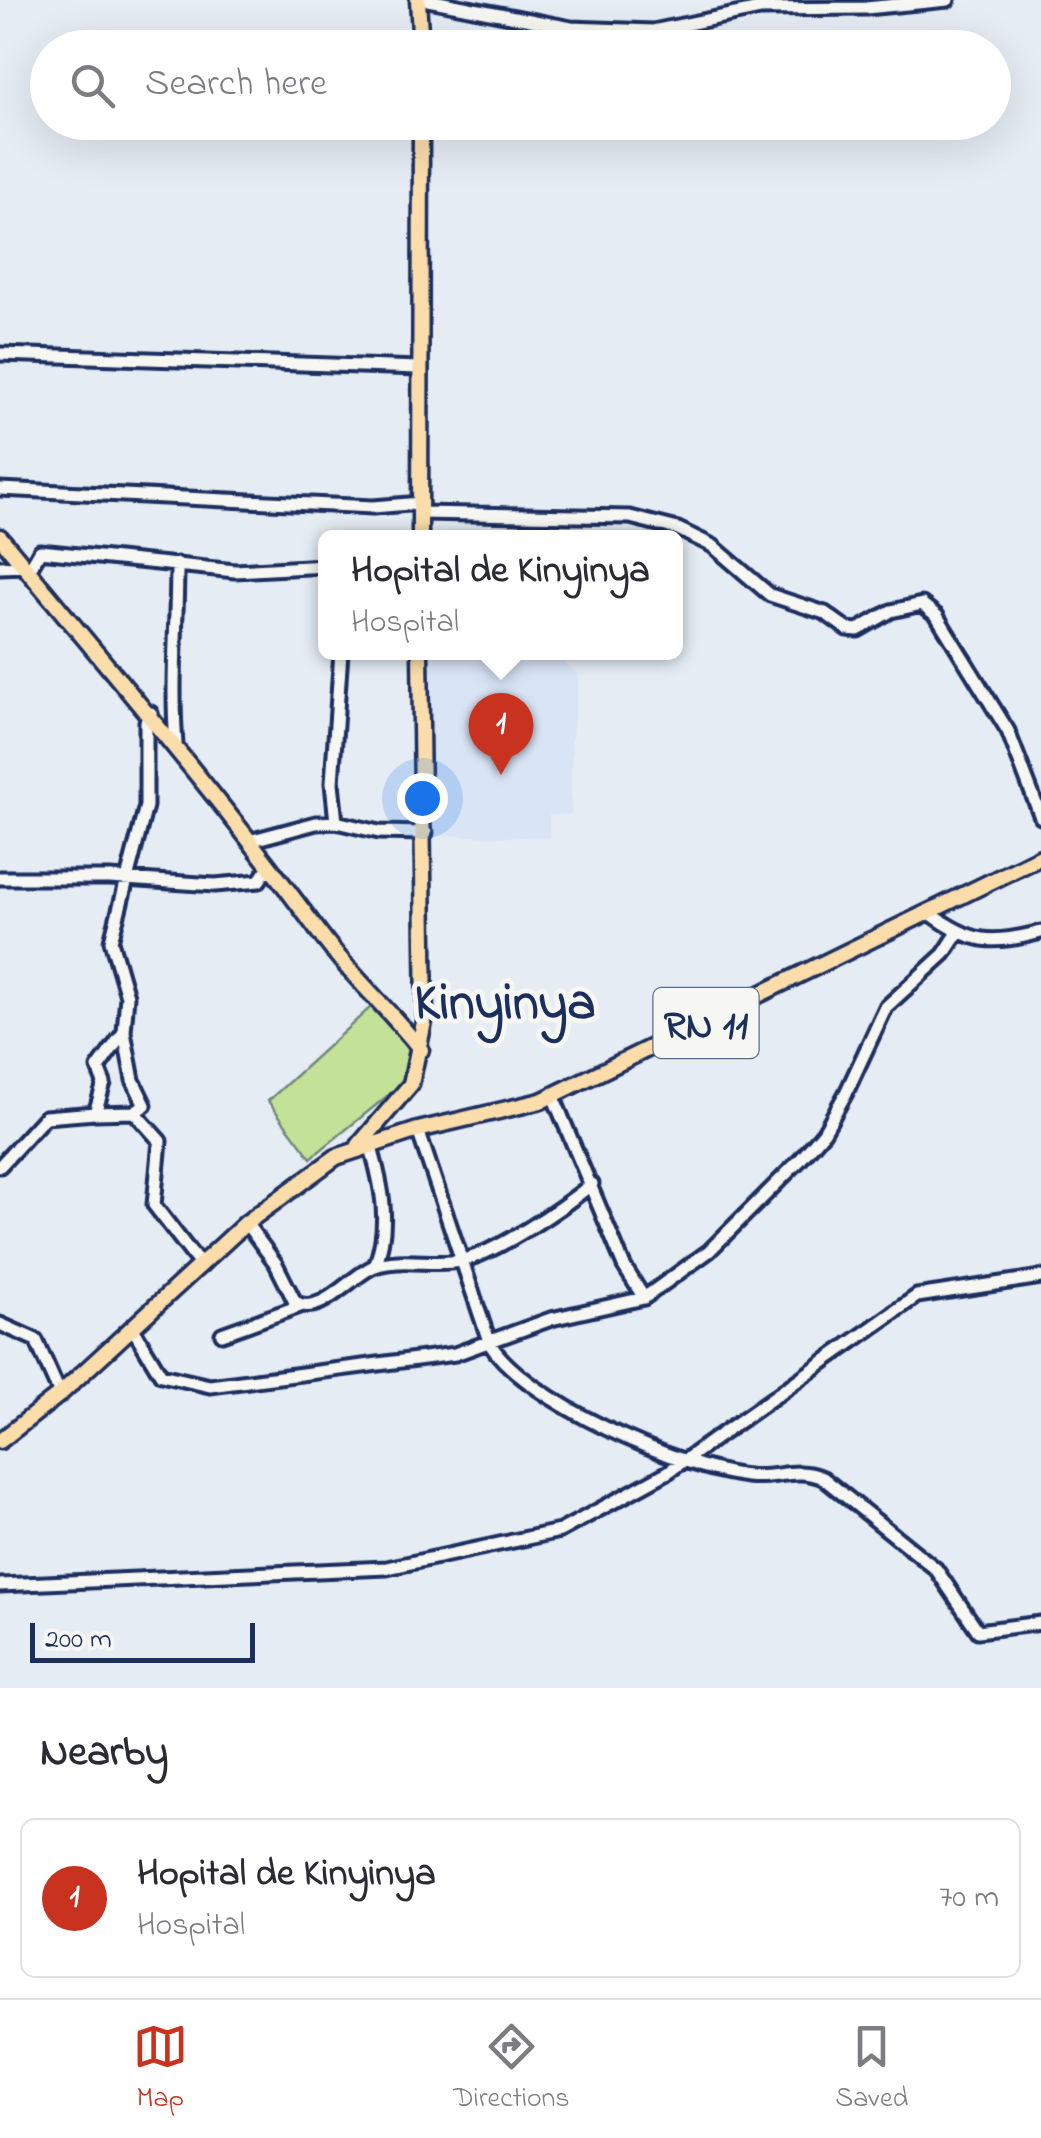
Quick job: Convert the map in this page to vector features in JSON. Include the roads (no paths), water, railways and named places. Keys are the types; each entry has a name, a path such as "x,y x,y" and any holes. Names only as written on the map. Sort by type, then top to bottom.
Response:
{"main road":[{"path":"418,0 420,30"},
{"path":"420,140 420,530"},
{"path":"0,538 151,713 253,840 322,936 421,1050"},
{"path":"363,1146 399,1104 416,1075 425,1017 426,833 420,660"},
{"name":"RN 11","path":"0,1441 60,1394 246,1223 308,1174 363,1146 553,1096 1041,857"}],"street":[{"path":"428,0 571,28 626,30"},
{"path":"658,30 760,9 866,8 948,0"},
{"path":"0,354 418,368"},
{"path":"0,490 630,516 680,530"},
{"path":"683,531 713,546 776,599 826,613 848,629 858,630 892,612 922,604 937,616 1008,731 1041,817"},
{"path":"0,568 26,569 40,552 234,571 318,566"},
{"path":"176,744 171,684 177,642 177,564"},
{"path":"336,822 333,766 340,660"},
{"path":"0,1166 45,1116 134,1112 145,1106 133,1080 124,1032 127,996 111,941 146,806 146,722 151,713"},
{"path":"253,840 316,822 336,822 379,832 426,833"},
{"path":"0,878 235,884 258,881 264,872 276,873"},
{"path":"930,913 958,934 998,941 1041,932"},
{"path":"132,1326 161,1375 210,1386 439,1357 490,1344 551,1319 644,1298 709,1251 800,1160 831,1119 886,1007 944,954 958,934"},
{"path":"96,1113 104,1082 98,1068 124,1032"},
{"path":"553,1096 624,1266 644,1298"},
{"path":"134,1112 160,1141 154,1204 202,1266"},
{"path":"418,1130 490,1344 501,1361 595,1426 683,1460 753,1477 806,1470 838,1488 936,1569 978,1631 1041,1624"},
{"path":"363,1146 384,1212 382,1248 375,1266"},
{"path":"222,1334 323,1300 375,1266 463,1260 554,1214 592,1184"},
{"path":"246,1223 300,1306"},
{"path":"0,1586 388,1568 560,1531 683,1460 917,1296 1041,1277"},
{"path":"0,1324 36,1340 60,1394"}],"place":[{"name":"Hopital de Kinyinya","path":"501,775"}],"district":[{"name":"Kinyinya","path":"505,1000"}]}
